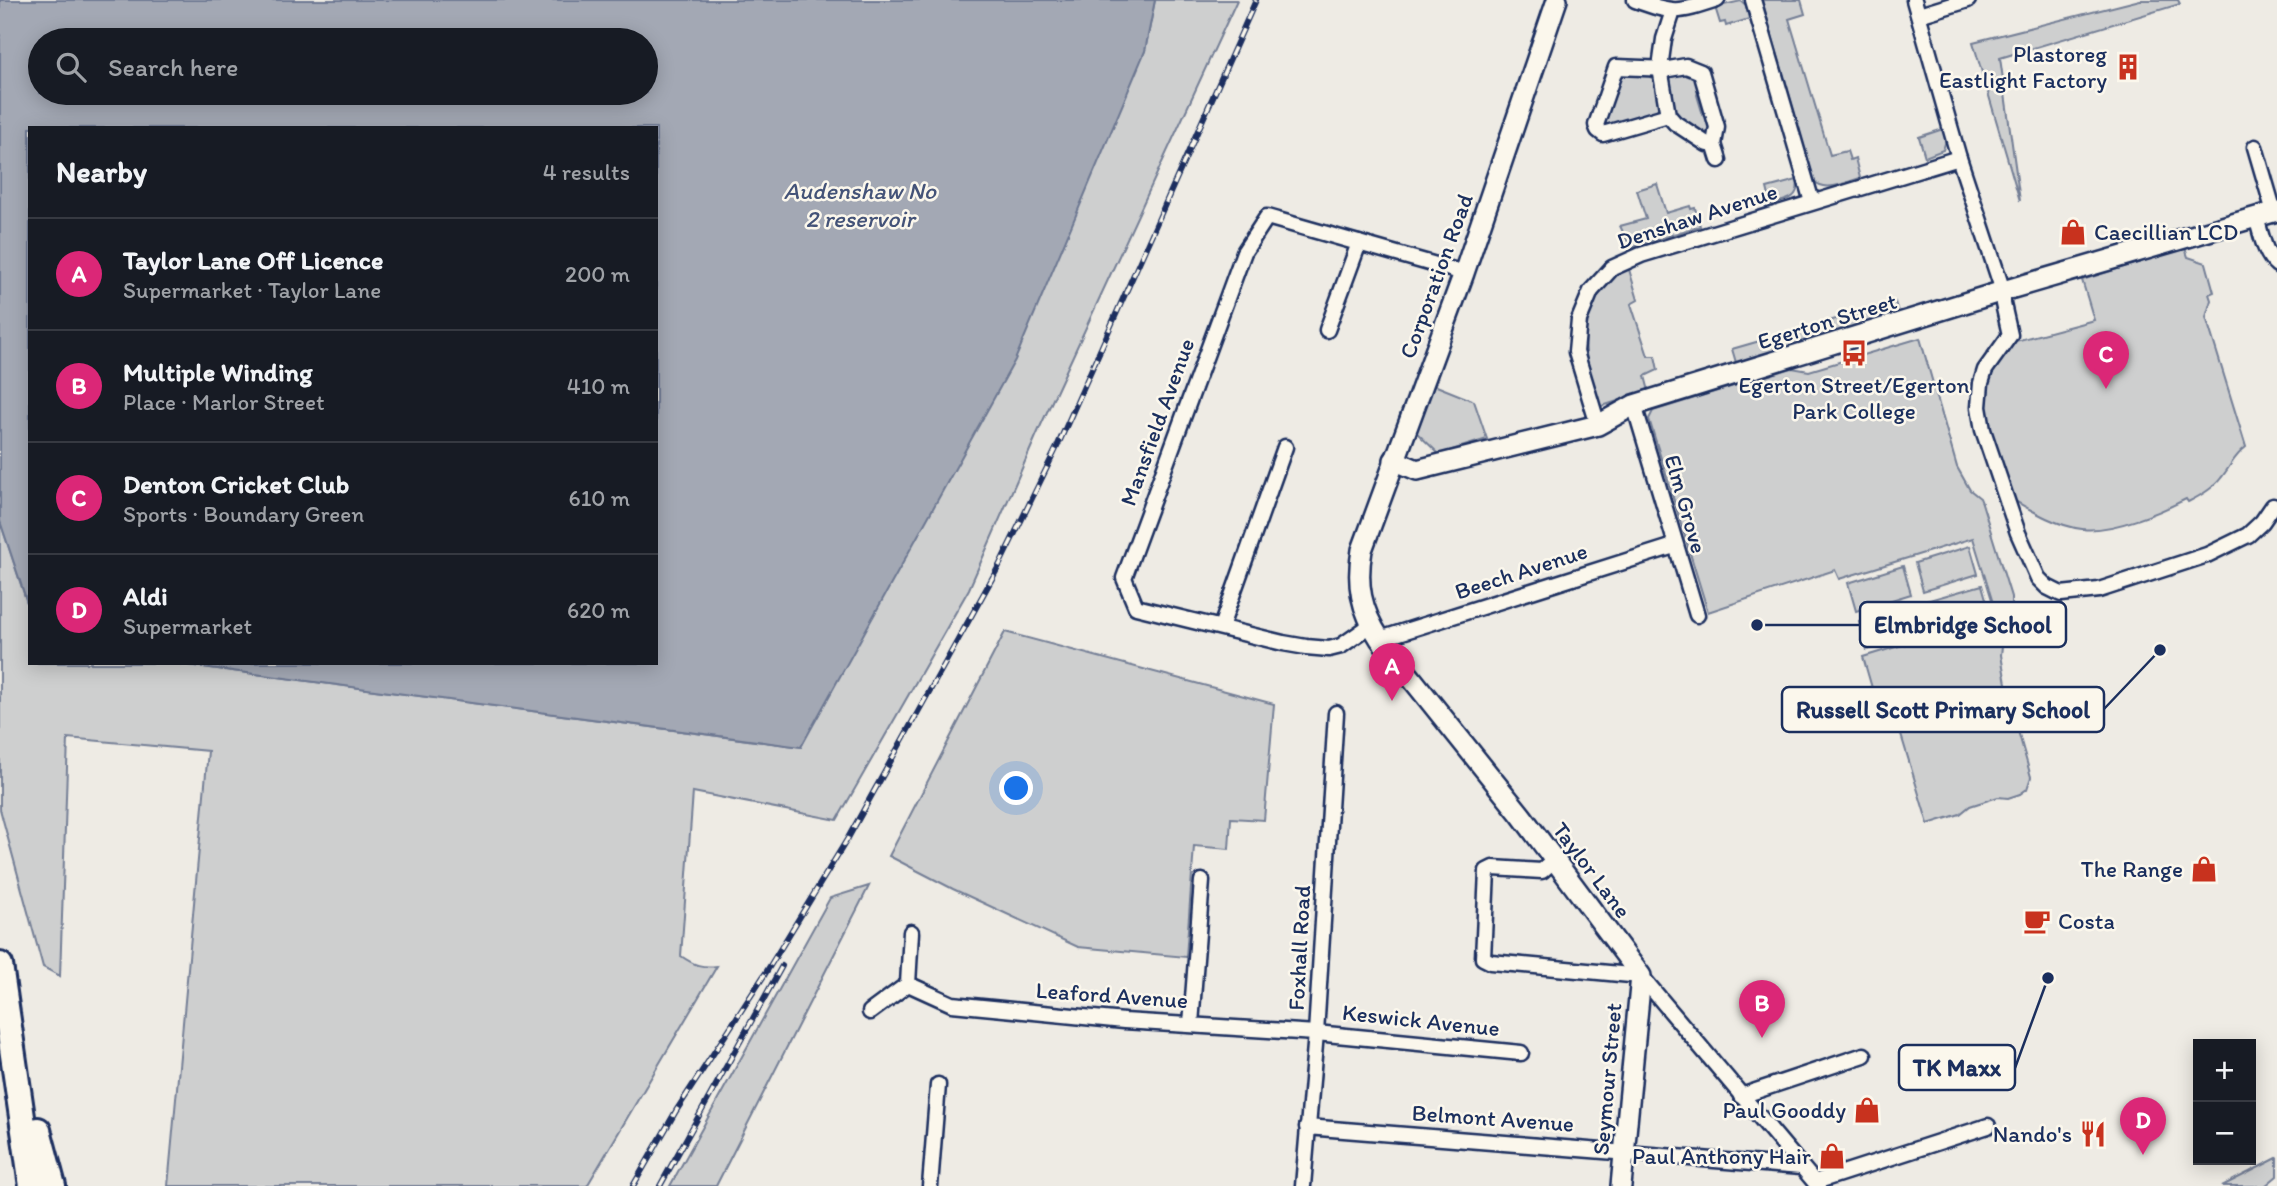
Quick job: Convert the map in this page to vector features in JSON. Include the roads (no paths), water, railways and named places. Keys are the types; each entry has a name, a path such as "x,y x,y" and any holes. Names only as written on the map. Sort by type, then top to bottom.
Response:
{"highway":[{"path":"0,965 31,1178"},
{"path":"5,997 53,1186"}],"street":[{"name":"Corporation Road","path":"1359,568 1362,550 1464,273 1557,0"},
{"path":"1635,0 1673,11 1687,10 1717,0"},
{"path":"1753,0 1812,202"},
{"path":"1914,0 1959,158 2003,291 2010,335 1984,370 1979,407 1983,430 2018,533 2038,578 2047,587 2061,594 2099,590 2207,555 2248,535 2262,522 2273,506"},
{"path":"1919,15 1968,0"},
{"path":"1673,11 1664,39 1660,68 1668,115 1675,123 1707,144 1714,144"},
{"path":"1668,115 1603,134 1596,125 1616,67 1686,66 1701,72 1717,127 1714,144 1719,160"},
{"path":"2255,147 2269,213 2265,248 2277,265"},
{"name":"Denshaw Avenue","path":"1598,425 1576,352 1579,320 1583,310 1591,291 1609,271 1641,255 1959,158"},
{"name":"Egerton Street","path":"1394,460 1417,470 1598,425 1634,405 2003,291 2269,213"},
{"name":"Mansfield Avenue","path":"1376,632 1329,649 1283,643 1136,607 1124,578 1244,252 1267,217 1464,273"},
{"path":"1327,330 1359,243"},
{"name":"Elm Grove","path":"1634,405 1674,546 1697,615"},
{"path":"1221,627 1285,447"},
{"name":"Beech Avenue","path":"1376,632 1674,546"},
{"name":"Taylor Lane","path":"1359,568 1360,594 1376,632 1521,815 1641,976 1816,1184"},
{"name":"Foxhall Road","path":"1303,1186 1316,1032 1336,713"},
{"path":"1553,861 1542,871 1493,868 1487,871 1483,958 1491,962 1641,976"},
{"path":"1191,1024 1202,881"},
{"path":"870,1012 908,984 911,932"},
{"name":"Seymour Street","path":"1621,1186 1641,976"},
{"name":"Leaford Avenue","path":"908,984 952,1004 1124,1021 1316,1032"},
{"name":"Keswick Avenue","path":"1316,1032 1521,1053"},
{"path":"1741,1096 1864,1055"},
{"path":"930,1186 938,1085"},
{"path":"1816,1184 1988,1126"},
{"name":"Belmont Avenue","path":"1307,1127 1801,1167"}],"water":[{"name":"Audenshaw No 2 reservoir","path":"0,0 1155,0 1145,51 1015,360 801,747 188,665 658,665 658,126 28,126 28,605 0,521"}],"railway":[{"path":"633,1186 676,1111 765,974 848,838 999,566 1057,447 1256,0"},
{"path":"660,1186 782,966"}],"place":[{"name":"Plastoreg Eastlight Factory","path":"2128,67"},
{"name":"Caecillian LCD","path":"2073,232"},
{"name":"Egerton Street/Egerton Park College","path":"1854,353"},
{"name":"Denton Cricket Club","path":"2106,389"},
{"name":"Elmbridge School","path":"1757,625"},
{"name":"Russell Scott Primary School","path":"2160,650"},
{"name":"Taylor Lane Off Licence","path":"1392,701"},
{"name":"The Range","path":"2204,869"},
{"name":"Costa","path":"2037,921"},
{"name":"TK Maxx","path":"2048,978"},
{"name":"Multiple Winding","path":"1762,1038"},
{"name":"Paul Gooddy","path":"1867,1110"},
{"name":"Nando's","path":"2093,1134"},
{"name":"Aldi","path":"2143,1155"},
{"name":"Paul Anthony Hair","path":"1832,1156"}]}
